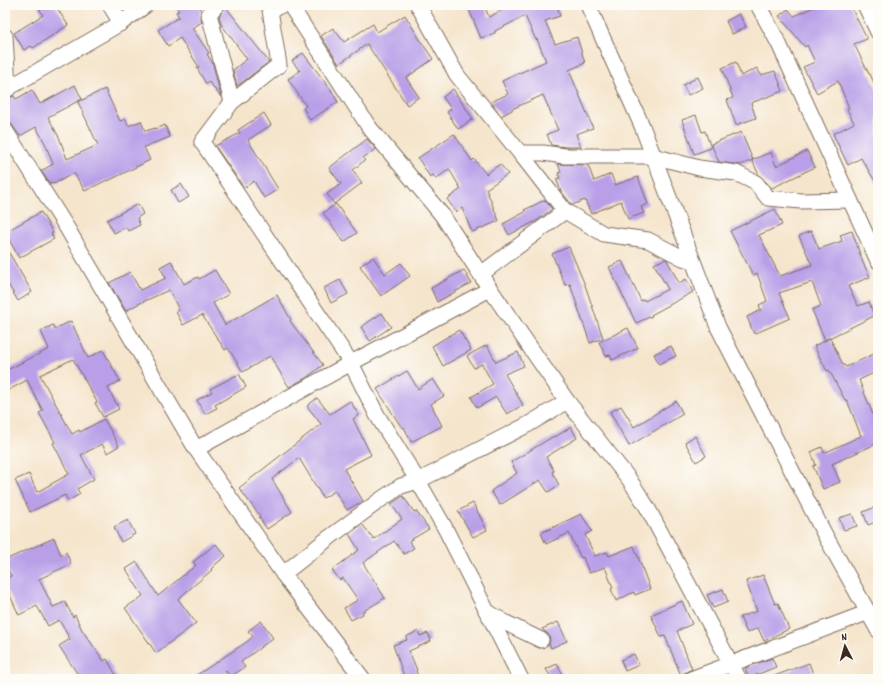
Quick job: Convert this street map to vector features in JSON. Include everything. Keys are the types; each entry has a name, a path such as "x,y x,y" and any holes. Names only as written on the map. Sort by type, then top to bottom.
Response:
{"street":[{"path":"110,5 121,23"},
{"path":"5,36 6,89 121,23 146,5"},
{"path":"217,5 209,14 232,102"},
{"path":"282,5 270,10 278,65 232,102 202,142 351,363 377,415 445,528 521,679"},
{"path":"290,5 369,127 442,216 567,401 628,479 647,507 739,679"},
{"path":"418,5 457,75 565,211 604,234 648,240 683,258 693,260"},
{"path":"588,5 642,126 718,327 826,537 878,630"},
{"path":"758,5 780,44 878,261"},
{"path":"865,5 878,32"},
{"path":"5,130 67,228 196,449 283,574 363,679"},
{"path":"520,153 543,153 565,156 653,156 699,168 736,173 756,183 768,198 802,201 850,200"},
{"path":"481,274 565,211"},
{"path":"196,449 351,363 490,289"},
{"path":"283,574 330,537 401,486 418,481 529,424 567,401"},
{"path":"486,611 541,640"},
{"path":"691,679 869,612"}],"building":[{"path":"37,5 55,5 68,25 33,48 31,46 24,50 14,33 43,15"},
{"path":"175,5 199,5 202,22 192,28 209,53 207,54 213,64 221,97 209,82 206,84 197,68 199,67 180,38 168,46 158,30 179,17 176,12 179,11"},
{"path":"467,5 484,5 489,17 512,5 557,5 560,16 545,21 555,44 577,37 585,63 569,70 593,128 576,134 581,147 551,145 547,134 558,130 543,95 512,109 501,116 491,102 508,94 502,81 546,61 525,16 495,31 495,33 481,38"},
{"path":"818,5 850,5 867,39 854,44 878,92 878,186 861,158 848,165 833,134 854,123 847,109 849,108 838,81 817,93 803,67 815,62 807,45 805,47 779,16 788,9 794,16"},
{"path":"226,7 269,62 237,86 233,70 247,59 221,24 219,16"},
{"path":"739,14 746,27 732,34 726,21"},
{"path":"405,15 433,59 406,78 419,97 407,105 367,44 339,64 321,36 333,28 344,42 373,24 377,32"},
{"path":"303,53 331,90 338,102 310,120 303,108 306,106 288,79 300,71 292,61"},
{"path":"736,62 741,76 757,68 761,75 775,71 783,91 751,103 756,118 736,125 727,100 733,98 722,68"},
{"path":"698,77 703,88 688,95 683,85"},
{"path":"75,85 82,99 48,117 59,137 67,159 98,145 78,102 105,89 120,121 126,119 128,126 141,121 145,131 156,129 165,125 170,137 144,147 150,160 85,191 74,173 54,184 50,184 41,171 53,164 45,143 36,127 20,136 5,115 5,99 14,96 16,99 32,90 40,104"},
{"path":"453,89 473,119 458,129 447,112 451,109 443,97"},
{"path":"264,113 271,125 248,140 278,189 264,198 254,181 244,188 215,146 240,133 238,130"},
{"path":"696,115 702,132 705,131 711,148 694,154 682,120"},
{"path":"741,132 753,160 740,165 719,162 711,144"},
{"path":"454,134 472,161 474,159 486,174 500,164 508,174 486,189 499,221 472,232 462,208 456,212 447,199 461,189 449,169 436,179 433,175 430,177 418,158"},
{"path":"367,139 376,149 363,158 365,160 353,170 362,183 334,204 327,194 341,184 329,168"},
{"path":"807,151 815,167 772,188 759,175 752,160 771,152 776,166"},
{"path":"558,164 588,165 594,181 611,174 615,185 638,177 648,204 641,207 644,213 628,219 621,201 591,214 585,200 572,205 561,191 556,179 560,178 558,173 561,172"},
{"path":"181,184 189,197 178,203 171,190"},
{"path":"545,200 552,209 538,220 509,235 503,224 525,212 524,210"},
{"path":"138,204 143,214 137,218 140,225 128,231 126,227 114,233 107,220"},
{"path":"336,204 357,233 344,242 323,213"},
{"path":"775,209 782,225 759,235 780,276 812,265 799,236 811,231 819,249 842,241 840,235 852,231 863,263 870,277 848,286 858,306 869,302 874,316 825,340 812,310 821,306 812,282 779,293 790,318 754,334 747,317 761,310 759,305 767,301 757,273 753,275 730,231"},
{"path":"41,212 53,233 51,234 54,239 19,258 5,232"},
{"path":"5,246 32,292 18,301 5,279"},
{"path":"569,247 585,285 603,338 590,343 570,284 565,285 552,254"},
{"path":"373,257 385,274 401,263 410,276 381,296 360,266"},
{"path":"665,259 667,260 679,283 686,279 693,292 651,315 652,316 636,323 609,267 622,261 641,301 644,299 645,301 668,289 654,264"},
{"path":"171,261 184,284 198,277 199,279 215,270 229,294 213,303 225,325 277,295 291,320 290,321 323,365 306,378 289,387 270,356 243,372 228,348 225,350 202,315 183,325 176,312 179,310 169,290 126,311 109,283 130,272 140,290 166,278 160,267"},
{"path":"464,270 471,283 437,302 431,288"},
{"path":"340,280 348,294 331,303 324,288"},
{"path":"382,313 391,327 370,341 361,327"},
{"path":"71,321 88,358 103,350 120,381 108,388 119,409 103,417 95,403 97,402 73,359 40,375 72,434 79,430 80,432 104,419 119,446 107,453 102,444 81,455 94,479 77,489 80,494 68,501 65,495 30,512 15,480 29,474 37,492 69,474 53,443 55,442 39,413 43,411 27,380 5,392 5,371 49,349 41,331 53,325 55,329"},
{"path":"628,328 638,348 612,360 610,355 606,356 599,342"},
{"path":"459,330 471,350 443,366 432,346"},
{"path":"830,338 843,365 846,367 878,352 878,371 859,380 878,427 878,443 832,464 840,482 823,489 813,466 816,465 811,452 822,447 824,453 861,436 847,400 845,400 829,370 827,371 814,346"},
{"path":"487,345 496,362 518,352 524,366 505,374 523,405 507,414 496,397 477,408 471,397 493,384 482,364 474,368 467,356"},
{"path":"671,346 676,356 659,364 654,354"},
{"path":"407,371 418,389 433,379 444,396 431,404 442,426 411,442 404,427 402,428 377,389"},
{"path":"239,374 246,387 215,405 217,408 205,414 197,400 212,392 210,389"},
{"path":"317,398 330,414 350,401 359,415 353,419 371,455 344,469 363,501 347,510 335,491 323,498 299,458 272,479 292,512 267,529 259,517 260,516 239,488 321,424 307,406"},
{"path":"676,401 683,414 629,446 610,412 621,406 634,427"},
{"path":"571,427 577,438 546,457 554,471 552,472 559,485 548,492 540,480 500,505 491,491 517,473 511,462"},
{"path":"695,436 706,456 696,462 685,442"},
{"path":"403,496 414,512 416,511 429,529 409,541 414,548 404,554 394,541 363,563 385,598 362,612 363,614 351,620 344,608 358,600 343,578 340,580 332,570 359,550 349,534 362,524 374,539 402,519 391,504"},
{"path":"473,503 487,530 473,537 458,511"},
{"path":"878,506 878,521 868,525 863,512"},
{"path":"581,514 592,531 585,535 595,556 607,552 609,556 634,546 650,589 635,595 634,592 616,601 605,567 589,573 583,557 581,558 569,533 546,544 541,533"},
{"path":"852,514 857,526 844,530 839,518"},
{"path":"128,520 135,534 121,542 114,527"},
{"path":"54,538 61,555 66,552 71,564 39,579 53,607 65,602 73,617 75,615 82,630 104,661 107,659 118,679 81,679 59,646 70,639 59,620 48,626 37,606 19,615 8,591 5,593 5,579 11,576 5,560"},
{"path":"216,544 226,556 178,599 196,623 156,653 125,608 143,596 126,569 137,562 158,596 196,565 193,562"},
{"path":"763,575 775,604 778,603 789,629 764,641 758,628 747,633 740,617 757,611 746,581"},
{"path":"723,589 728,602 713,608 707,595"},
{"path":"682,601 692,624 677,631 692,669 684,673 682,678 665,636 661,637 651,615"},
{"path":"261,621 273,638 241,662 245,667 230,677 226,671 214,679 191,679 248,641 253,636 248,631"},
{"path":"558,622 567,641 551,648 549,644 549,635 542,629"},
{"path":"418,631 420,636 428,633 431,641 409,651 419,679 405,679 393,645 407,640 406,637"},
{"path":"634,654 639,665 625,671 621,660"},
{"path":"772,658 776,667 749,678 745,668"},
{"path":"809,663 815,679 769,678"},
{"path":"557,664 565,679 552,679 546,669"}]}
